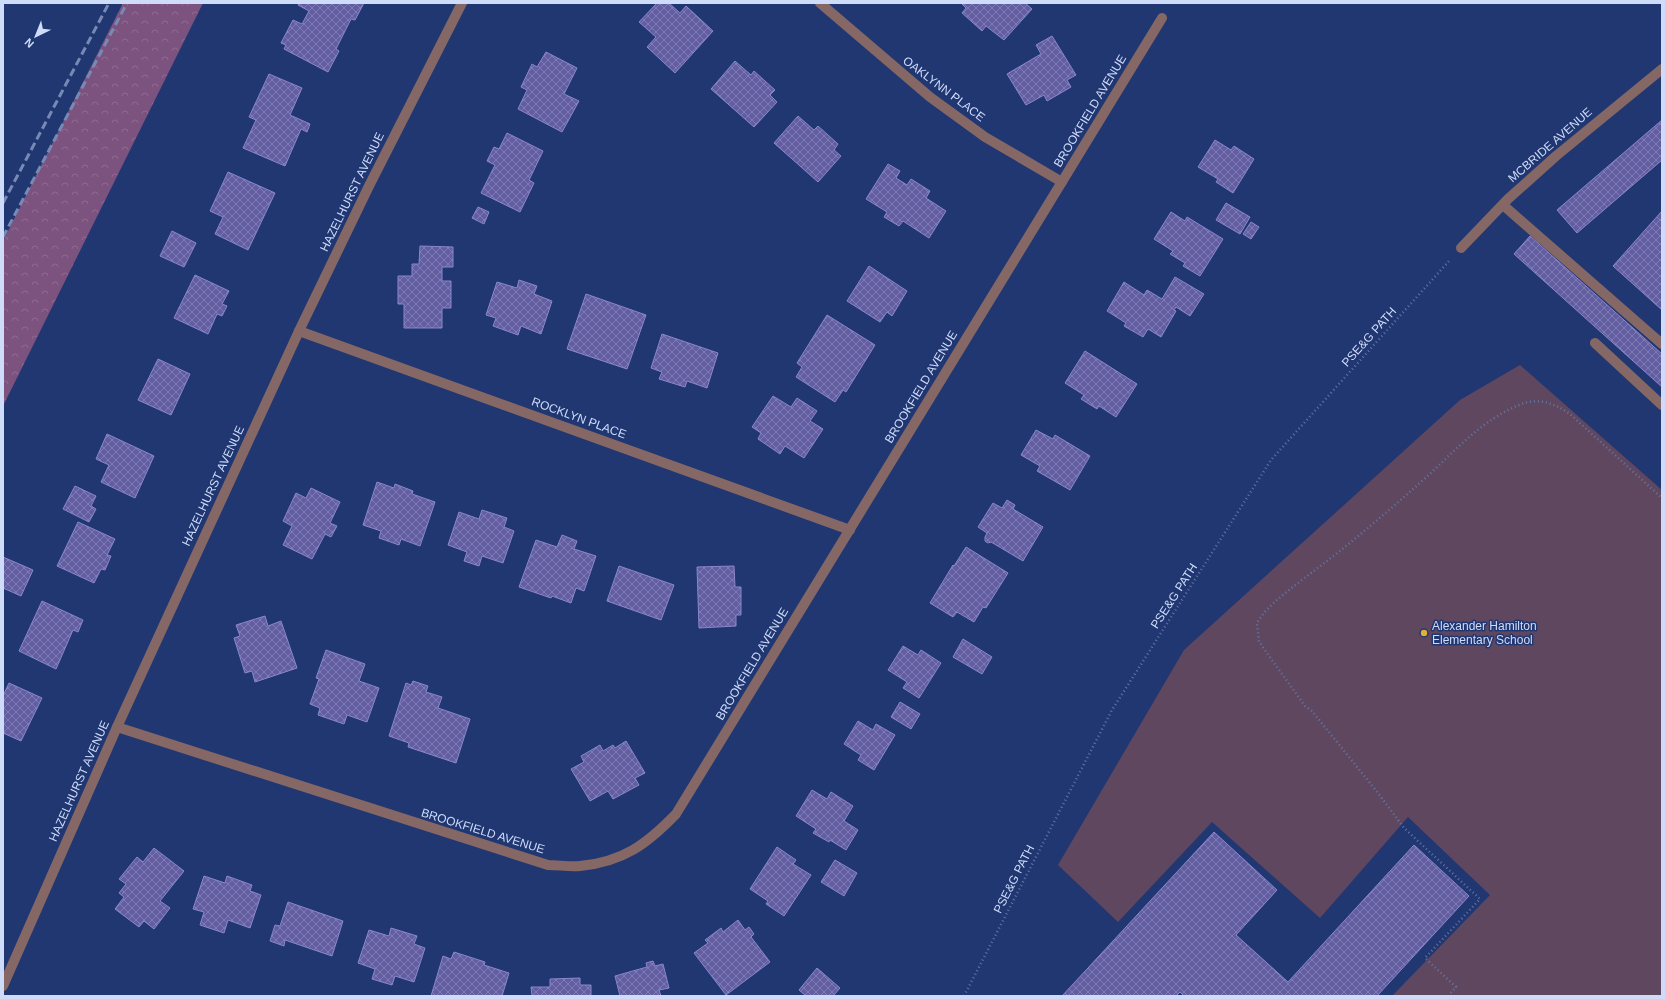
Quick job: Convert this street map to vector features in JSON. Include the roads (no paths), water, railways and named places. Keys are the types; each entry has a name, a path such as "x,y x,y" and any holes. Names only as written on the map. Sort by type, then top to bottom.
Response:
{"street":[{"name":"HAZELHURST AVENUE","path":"3,986 117,727 299,331 369,186 462,3"},
{"name":"OAKLYNN PLACE","path":"820,3 930,97 986,137 1062,182"},
{"name":"BROOKFIELD AVENUE","path":"117,727 542,863 578,866 606,862 634,850 657,834 676,814 1162,18"},
{"name":"MCBRIDE AVENUE","path":"1461,248 1503,205 1556,156 1662,69"},
{"path":"1503,205 1662,344"},
{"name":"ROCKLYN PLACE","path":"299,331 850,530"},
{"path":"1595,343 1662,406"}],"railway":[{"path":"3,203 109,3"},
{"path":"3,237 127,3"}],"place":[{"name":"Alexander Hamilton Elementary School","path":"1424,633"}]}
